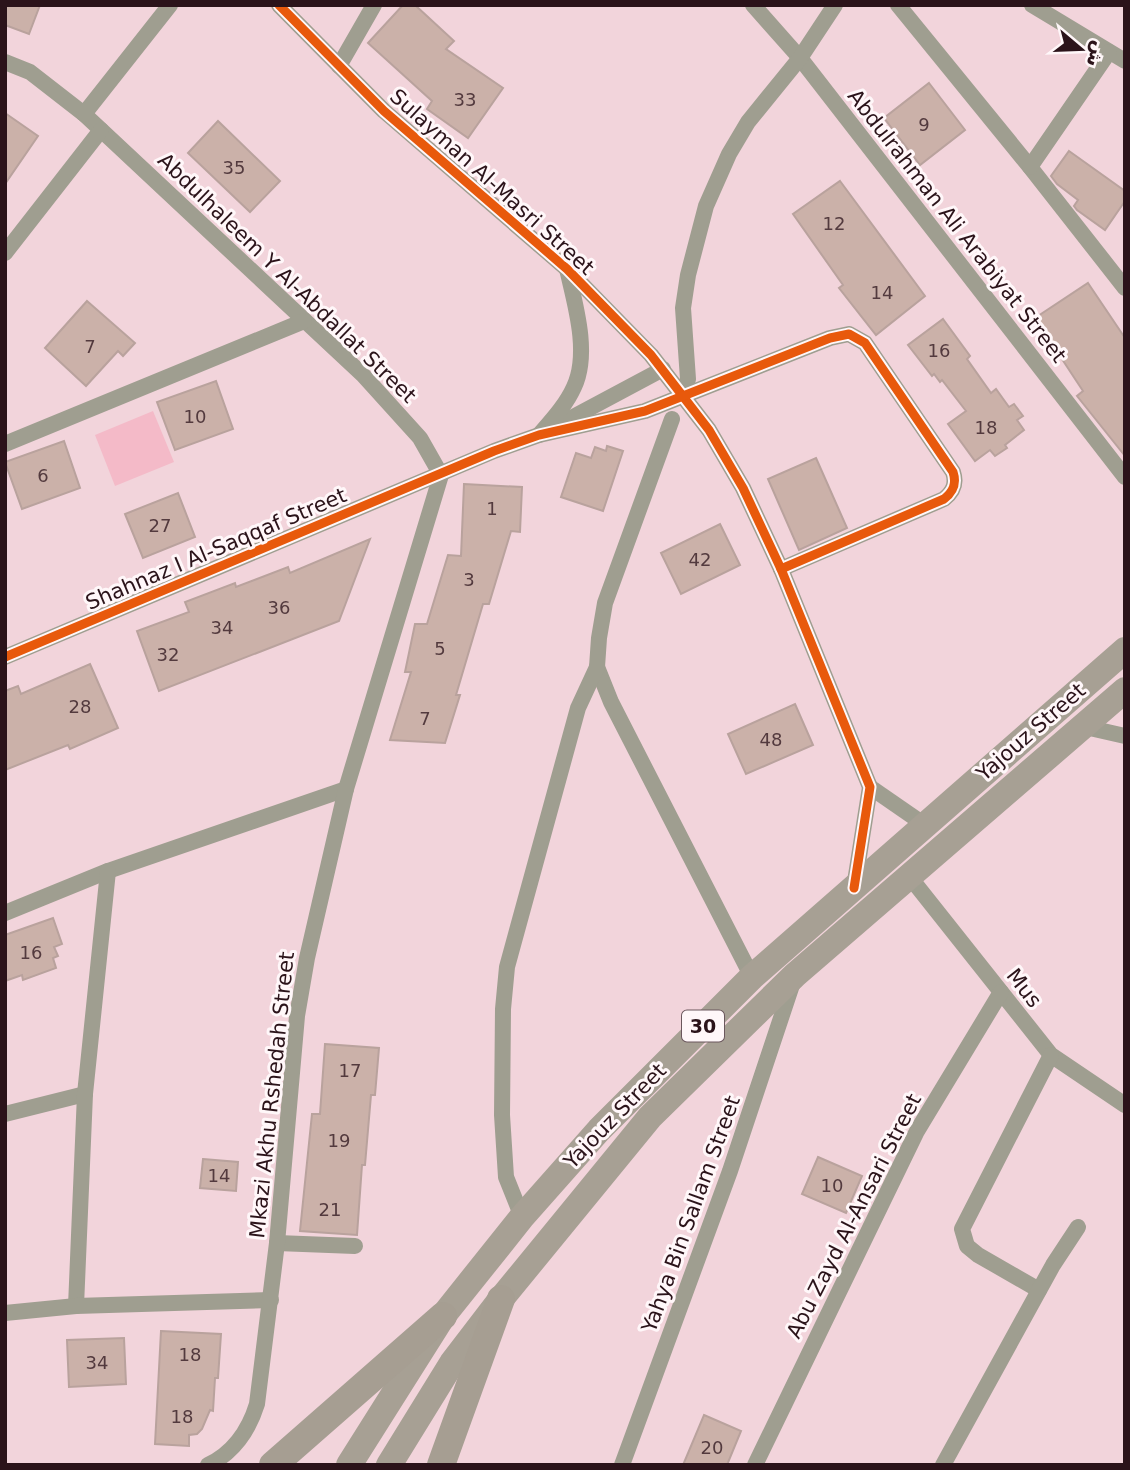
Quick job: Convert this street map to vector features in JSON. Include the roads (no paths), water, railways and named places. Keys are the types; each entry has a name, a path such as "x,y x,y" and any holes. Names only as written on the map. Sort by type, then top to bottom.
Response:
{"highway":[{"path":"440,1465 500,1298"},
{"path":"273,1465 443,1315"}],"main road":[{"name":"Yajouz Street","path":"349,1465 443,1315 522,1217 599,1130 752,977 1125,650"},
{"name":"Yajouz Street","path":"389,1465 452,1363 500,1298 650,1116 795,975 1125,690"}],"street":[{"path":"84,114 170,5"},
{"name":"Sulayman Al-Masri Street","path":"279,5 384,111 567,269 663,369 709,430 743,488 781,569 870,787"},
{"path":"339,66 374,5"},
{"name":"Abdulrahman Ali Arabiyat Street","path":"753,5 800,58 1125,477"},
{"path":"683,396 688,379 683,308 688,275 706,206 729,154 748,122 800,58 835,5"},
{"path":"898,5 1124,286"},
{"path":"1032,5 1125,61"},
{"path":"1030,167 1109,52"},
{"name":"Abdulhaleem Y Al-Abdallat Street","path":"5,62 30,72 84,114 363,375 420,438 441,475"},
{"path":"5,253 101,130"},
{"path":"539,435 575,385 581,352 579,327 567,269"},
{"path":"5,444 304,321"},
{"path":"441,475 494,451 539,435 645,411 830,338 849,334 865,344 953,472 954,486 951,494 944,499 781,569"},
{"path":"539,435 663,369"},
{"path":"645,411 709,430"},
{"path":"522,1217 506,1177 502,1115 503,1009 508,967 578,708 597,667 605,603 672,419"},
{"name":"Shahnaz I Al-Saqqaf Street","path":"5,657 303,530 441,475"},
{"name":"Mkazi Akhu Rshedah Street","path":"208,1465 237,1443 252,1420 260,1386 271,1300 297,1016 320,894 346,789 441,475"},
{"path":"597,667 611,702 752,977"},
{"path":"1081,726 1125,736"},
{"path":"854,888 870,787 925,825"},
{"path":"5,913 108,871 346,789"},
{"path":"76,1306 85,1094 108,871"},
{"name":"Mus","path":"909,876 1051,1055 1125,1105"},
{"name":"Yahya Bin Sallam Street","path":"622,1465 730,1171 795,975"},
{"name":"Abu Zayd Al-Ansari Street","path":"755,1465 917,1131 1001,992"},
{"path":"1039,1290 978,1255 967,1246 962,1229 1051,1055"},
{"path":"5,1114 85,1094"},
{"path":"943,1465 1039,1290 1078,1227"},
{"path":"277,1244 355,1246"},
{"path":"5,1313 76,1306 271,1300"}]}
